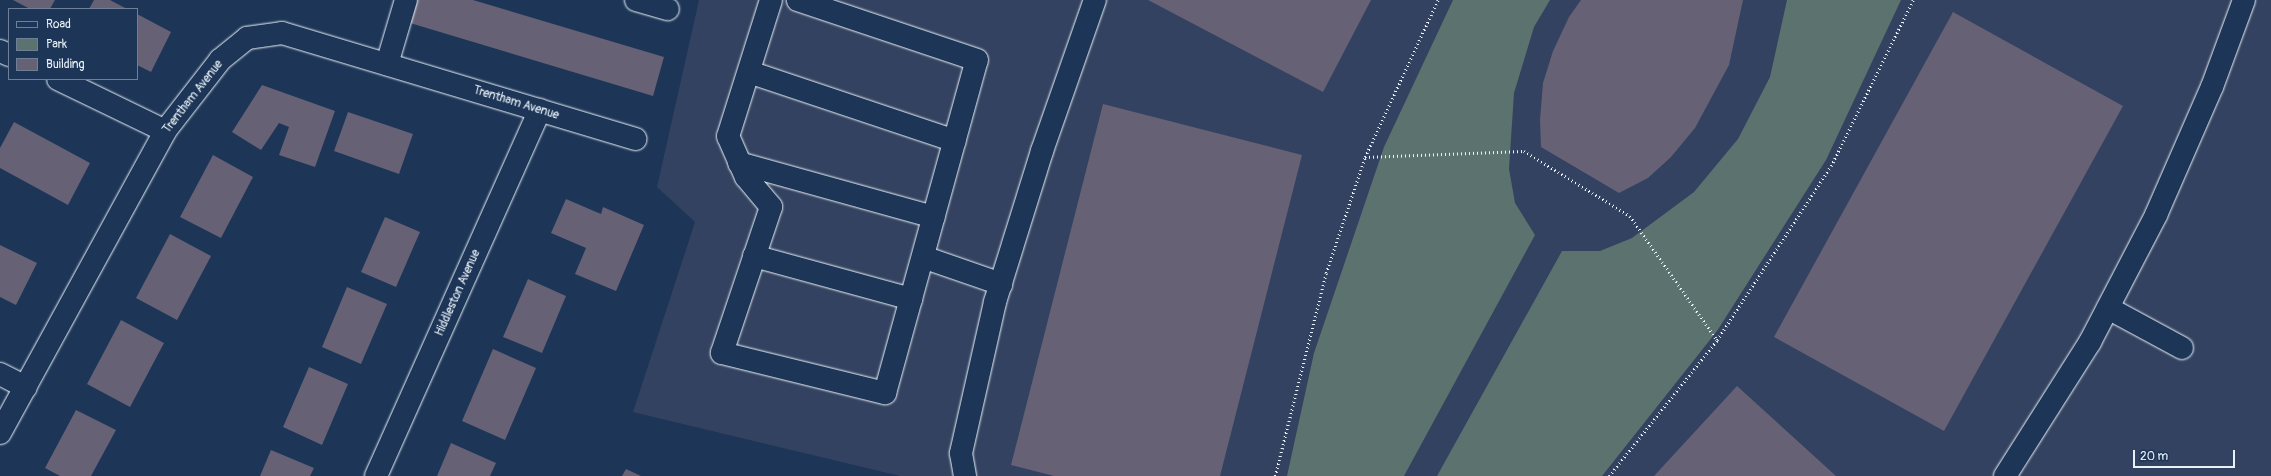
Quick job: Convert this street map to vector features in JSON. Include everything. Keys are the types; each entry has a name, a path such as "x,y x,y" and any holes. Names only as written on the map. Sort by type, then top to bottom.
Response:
{"street":[{"path":"387,64 406,0"},
{"path":"636,0 668,9"},
{"path":"771,0 728,136 746,177 771,207 722,353 885,393 977,60 798,0"},
{"path":"965,476 961,453 1000,284 1042,150 1095,0"},
{"path":"2005,476 2090,342 2156,215 2212,87 2244,0"},
{"name":"Trentham Avenue","path":"0,433 165,131 220,60 247,38 282,33 635,139"},
{"path":"749,72 955,141"},
{"path":"60,80 165,131"},
{"name":"Hiddleston Avenue","path":"376,476 540,110"},
{"path":"740,163 934,217"},
{"path":"754,256 911,299"},
{"path":"923,257 1000,284"},
{"path":"2108,308 2182,348"},
{"path":"0,374 26,387"}],"path":[{"path":"1275,476 1326,273 1365,157 1438,0"},
{"path":"1608,476 1717,340 1831,166 1913,0"},
{"path":"1365,157 1524,151 1630,216 1717,340"}],"shaded area":[{"path":"699,0 2271,0 2271,476 900,476 633,412 695,222 657,187"}],"green space":[{"path":"1453,0 1550,0 1534,27 1514,93 1509,169 1515,203 1535,235 1404,476 1287,476 1314,353 1384,147"},
{"path":"1787,0 1901,0 1826,160 1717,331 1602,476 1437,476 1562,251 1600,251 1632,238 1694,192 1738,139 1770,77"}],"building":[{"path":"13,0 55,0 51,8 28,8"},
{"path":"94,0 110,0 125,8 90,8"},
{"path":"417,0 473,0 664,57 653,96 410,23"},
{"path":"1148,0 1371,0 1323,92"},
{"path":"1581,0 1743,0 1729,65 1695,128 1671,157 1648,178 1619,193 1541,147 1540,120 1543,83 1553,51 1569,17"},
{"path":"1953,12 2123,106 1944,431 1774,337"},
{"path":"138,15 171,32 151,72 138,66"},
{"path":"262,85 335,111 315,167 279,155 289,127 279,123 261,150 232,132"},
{"path":"1103,104 1302,155 1220,476 1054,476 1011,465"},
{"path":"348,112 413,134 399,174 334,151"},
{"path":"14,122 90,163 68,205 0,168 0,148"},
{"path":"213,155 253,177 221,238 180,217"},
{"path":"566,199 601,214 603,207 644,225 616,291 575,274 586,248 551,233"},
{"path":"385,217 420,232 396,287 361,272"},
{"path":"170,234 211,256 177,320 136,298"},
{"path":"0,245 37,263 16,305 0,297"},
{"path":"528,279 566,296 542,353 503,337"},
{"path":"347,287 387,304 361,364 322,347"},
{"path":"121,320 164,343 130,407 87,384"},
{"path":"493,349 536,368 505,440 462,421"},
{"path":"309,367 348,384 322,445 283,427"},
{"path":"1737,386 1836,476 1654,476"},
{"path":"76,410 116,430 91,476 60,476 45,468"},
{"path":"451,443 496,463 490,476 437,476"},
{"path":"271,450 314,468 310,476 260,476"},
{"path":"626,469 641,476 622,476"}]}
